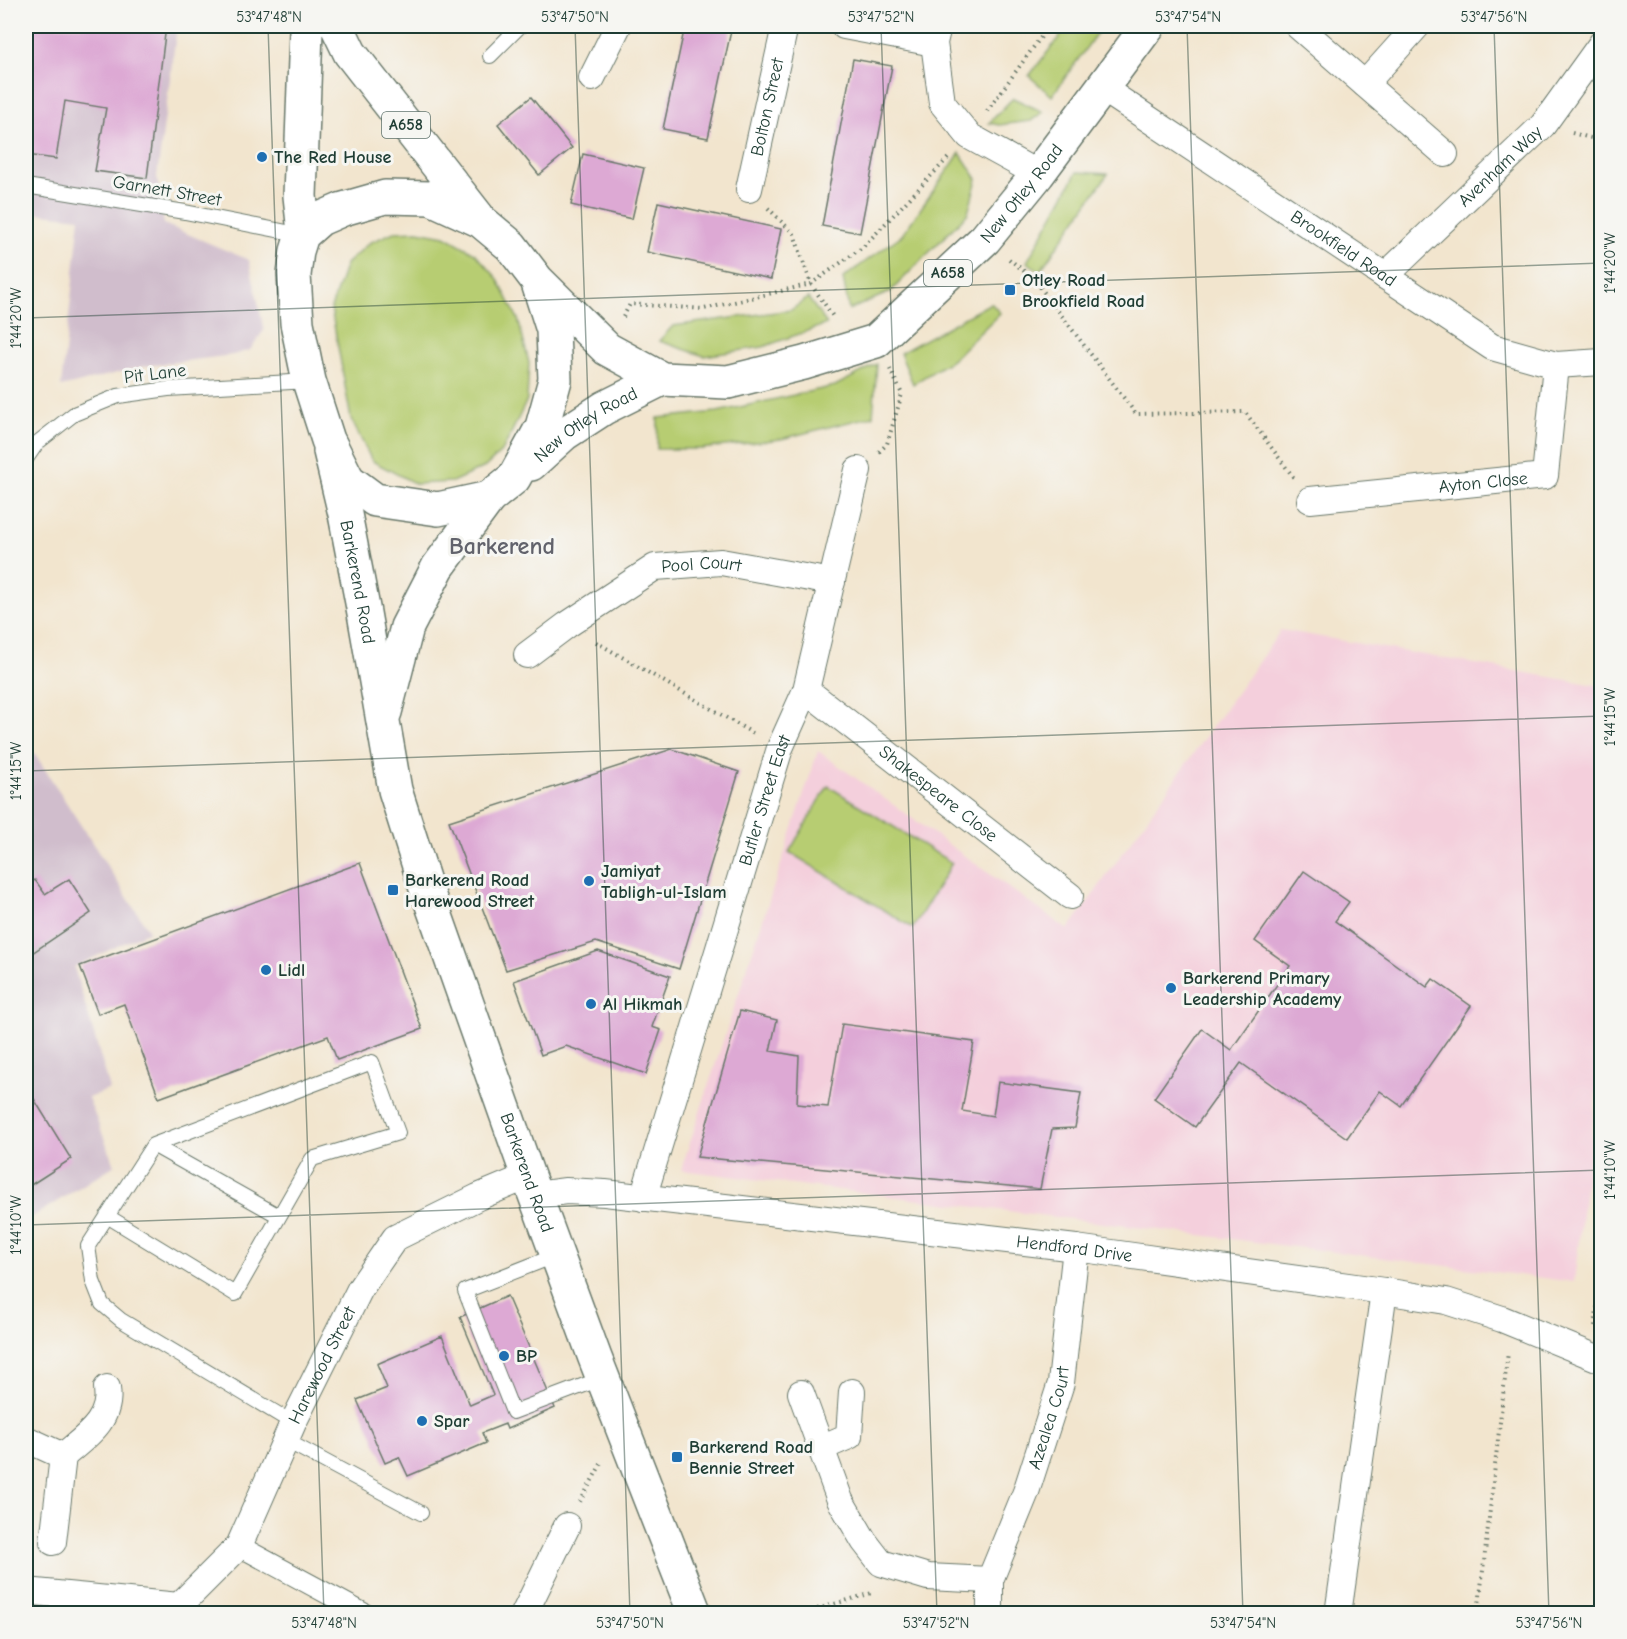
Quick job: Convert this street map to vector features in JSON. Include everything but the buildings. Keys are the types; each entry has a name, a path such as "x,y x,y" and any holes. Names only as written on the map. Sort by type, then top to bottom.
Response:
{"main road":[{"path":"303,233 320,219 385,197 431,198 481,221 511,246 537,280 553,330 555,380 542,427 501,488 438,509 375,500 348,480 328,440 309,381 297,323 294,275 297,251 303,233 300,196 308,26"},
{"name":"A658","path":"337,26 350,53 481,221"},
{"name":"New Otley Road","path":"501,488 564,434 604,408 662,379 728,382 804,363 876,340 985,239 1038,174 1149,26"},
{"name":"New Otley Road","path":"537,280 612,337 662,379"},
{"name":"Barkerend Road","path":"328,440 345,514 395,789 425,885 603,1378 695,1614"},
{"name":"Barkerend Road","path":"382,723 407,627 438,567 501,488"}],"street":[{"path":"592,78 618,26"},
{"name":"Bolton Street","path":"749,189 785,26"},
{"path":"844,26 936,34 942,102 969,135 1038,174"},
{"path":"1298,26 1445,154"},
{"path":"1365,84 1417,26"},
{"name":"Avenham Way","path":"1385,276 1543,125 1602,43"},
{"name":"Brookfield Road","path":"1102,88 1492,347 1556,365 1602,362"},
{"name":"Ayton Close","path":"1310,500 1545,476 1556,365"},
{"name":"Butler Street East","path":"643,1198 780,748 806,690 858,470"},
{"name":"Pool Court","path":"527,655 567,625 655,567 721,562 832,582"},
{"name":"Shakespeare Close","path":"806,690 1070,896"},
{"name":"Hendford Drive","path":"532,1186 1076,1248 1446,1301 1511,1322 1597,1358"},
{"name":"Harewood Street","path":"178,1610 238,1546 289,1432 360,1288 395,1238 470,1201 532,1186"},
{"name":"Azealea Court","path":"990,1614 990,1580 1026,1492 1061,1383 1076,1248"},
{"path":"1338,1614 1384,1291"},
{"path":"52,1542 63,1456 97,1428 105,1411 108,1398 107,1388"},
{"path":"821,1448 849,1436 852,1392"},
{"path":"801,1393 840,1500 864,1541 881,1563 928,1576 990,1580"},
{"path":"26,1439 63,1456"},
{"path":"524,1614 567,1526"},
{"path":"238,1546 365,1614"},
{"path":"26,1591 178,1610"}],"lane":[{"path":"490,56 520,26"},
{"name":"Garnett Street","path":"26,186 303,233"},
{"name":"Pit Lane","path":"26,459 37,442 74,414 118,396 168,389 309,381"},
{"path":"107,1216 235,1294 312,1159 398,1133 372,1062 153,1145 107,1216 88,1246 93,1281 102,1304 122,1320 289,1432 421,1513"},
{"path":"153,1145 279,1216"},
{"path":"558,1255 465,1291 513,1412 603,1378"}],"path":[{"path":"612,337 630,304 704,309 811,284 862,247 969,135 1049,26"},
{"path":"749,189 794,234 811,284 834,318 876,340 902,394 887,444 858,470"},
{"path":"985,239 1034,279 1136,414 1245,412 1310,500"},
{"path":"567,625 780,748"},
{"path":"1597,1358 1602,1267"},
{"path":"1478,1614 1511,1322"},
{"path":"567,1526 622,1426"},
{"path":"800,1614 874,1592"}],"shaded area":[{"path":"26,26 177,26 157,176 164,224 249,260 264,330 250,350 233,355 145,366 61,387 80,218 26,212"},
{"name":"Barkerend Primary Leadership Academy","path":"1281,630 1601,686 1602,1045 1574,1282 681,1170 818,751 1068,930"},
{"path":"26,740 149,931 74,967 110,1089 88,1098 115,1165 26,1221"}],"green space":[{"path":"1068,26 1102,26 1052,96 1029,76"},
{"path":"1013,98 1043,112 1031,121 999,125 989,123"},
{"path":"960,153 977,179 968,213 890,292 849,310 843,278 902,235"},
{"path":"1077,172 1108,174 1040,271 1027,262"},
{"path":"418,231 445,236 475,253 497,278 518,319 529,363 527,400 503,450 485,467 452,482 416,484 372,461 351,419 331,308 346,264 369,243 394,232"},
{"path":"808,298 827,324 763,347 704,356 659,341 673,326 791,310"},
{"path":"991,303 1000,313 952,360 913,384 900,353"},
{"path":"877,364 873,416 781,439 701,449 657,449 658,418 717,412 835,386"},
{"path":"828,786 952,863 913,928 789,852"}],"place":[{"name":"The Red House","path":"262,157"},
{"name":"Otley Road Brookfield Road","path":"1010,290"},
{"name":"Jamiyat Tabligh-ul-Islam","path":"589,881"},
{"name":"Barkerend Road Harewood Street","path":"393,890"},
{"name":"Lidl","path":"266,970"},
{"name":"Barkerend Primary Leadership Academy","path":"1171,988"},
{"name":"Al Hikmah","path":"591,1004"},
{"name":"BP","path":"504,1356"},
{"name":"Spar","path":"422,1421"},
{"name":"Barkerend Road Bennie Street","path":"677,1457"}],"district":[{"name":"Barkerend","path":"502,546"}]}
